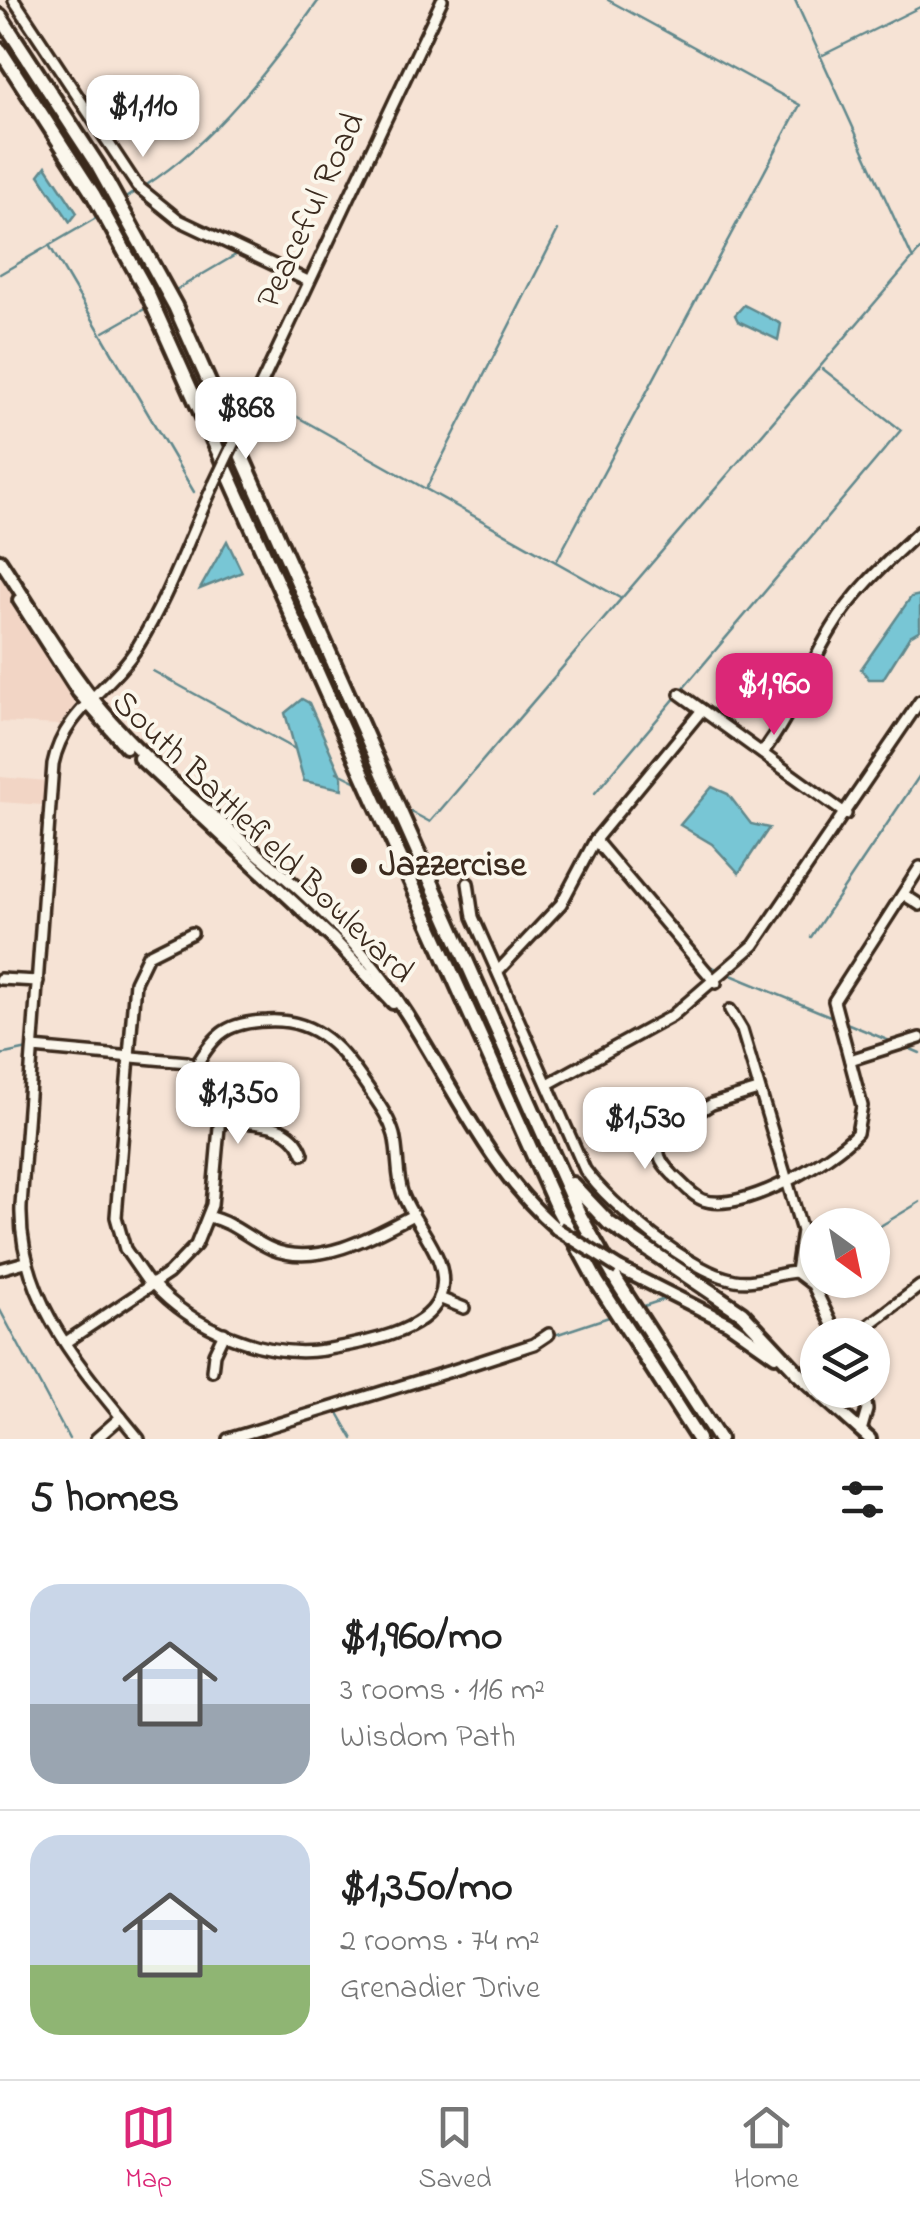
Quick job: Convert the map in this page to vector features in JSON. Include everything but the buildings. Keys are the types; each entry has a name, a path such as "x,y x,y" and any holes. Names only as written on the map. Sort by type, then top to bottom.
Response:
{"highway":[{"path":"0,16 98,166 175,306 580,1214 618,1283 719,1439"},
{"path":"0,50 85,181 146,290 557,1208 597,1282 695,1439"},
{"path":"550,1140 574,1186 604,1219 734,1306 800,1375"}],"main road":[{"name":"South Battlefield Boulevard","path":"0,560 89,701"},
{"name":"South Battlefield Boulevard","path":"0,570 89,701 342,930 382,976 522,1196 557,1229 619,1268 728,1323 800,1376"},
{"name":"South Battlefield Boulevard","path":"836,1408 865,1435"}],"street":[{"path":"14,0 126,170 157,204 179,220 308,281"},
{"name":"Peaceful Road","path":"139,1439 66,1342 35,1293 25,1262 21,1206 54,764 65,726 141,642 442,0"},
{"path":"762,753 788,717 831,630 876,572 920,530"},
{"path":"680,694 846,814"},
{"path":"548,1084 672,1016 716,983 771,925 920,701"},
{"path":"498,971 569,893 595,840 702,710"},
{"path":"595,840 716,983"},
{"path":"758,1090 712,1104 662,1134 657,1148 663,1164 704,1200 756,1193 788,1183 848,1142 860,1128 862,1106 834,1002 920,867"},
{"path":"468,883 468,904 585,1170 648,1232 732,1280 796,1272 814,1284 829,1318"},
{"path":"902,894 920,906"},
{"path":"192,933 156,949 140,968 116,1217 125,1249 151,1284 172,1302 224,1334 266,1348 322,1350 416,1324 440,1298 440,1264 402,1192 387,1118 328,1038 287,1021 242,1022 216,1034 196,1066"},
{"path":"0,979 38,981"},
{"path":"730,1010 742,1030 803,1240 796,1272"},
{"path":"850,1060 920,1038"},
{"path":"33,1048 178,1060 196,1066 218,1093 221,1121 209,1217 188,1256 66,1342"},
{"path":"221,1121 280,1128 295,1138 303,1154"},
{"path":"657,1148 645,1144 641,1135 650,1130 662,1134"},
{"path":"209,1217 273,1250 306,1255 357,1241 413,1215"},
{"path":"0,1269 25,1262"},
{"path":"878,1318 920,1286"},
{"path":"440,1298 464,1308"},
{"path":"212,1371 214,1354 224,1334"},
{"path":"228,1439 534,1344 549,1334"},
{"path":"865,1435 867,1408"},
{"path":"96,1439 121,1417"}],"shaded area":[{"path":"0,574 75,694 75,706 59,725 0,722"},
{"path":"0,777 47,781 43,805 0,802"}],"water":[{"path":"46,166 77,213 70,222 39,175"},
{"path":"744,305 781,324 778,340 738,321 735,315"},
{"path":"227,541 242,572 200,589"},
{"path":"920,595 920,630 910,636 883,679 869,679 861,669 911,597"},
{"path":"302,699 309,703 342,778 342,789 304,781 285,713"},
{"path":"712,787 728,794 751,824 769,828 739,873 712,844 680,825"}],"waterway":[{"path":"145,186 218,125 319,0"},
{"path":"557,560 800,105 608,0"},
{"path":"795,0 912,257"},
{"path":"823,55 920,7"},
{"path":"124,199 136,191"},
{"path":"0,274 98,217"},
{"path":"427,487 558,230"},
{"path":"49,245 194,492"},
{"path":"406,809 430,822 920,250"},
{"path":"174,291 239,253"},
{"path":"104,332 148,307"},
{"path":"595,793 901,430 823,369"},
{"path":"285,410 620,598"},
{"path":"153,671 295,749"},
{"path":"337,772 361,784"},
{"path":"811,937 920,775"},
{"path":"379,794 389,799"},
{"path":"712,967 720,970"},
{"path":"731,975 830,1016"},
{"path":"844,1022 892,1042"},
{"path":"906,1047 920,1053"},
{"path":"0,1055 28,1049"},
{"path":"890,1220 920,1202"},
{"path":"641,1307 668,1298"},
{"path":"0,1310 69,1439"},
{"path":"558,1334 609,1317"},
{"path":"337,1411 353,1439"}],"place":[{"name":"Jazzercise","path":"359,866"}]}
